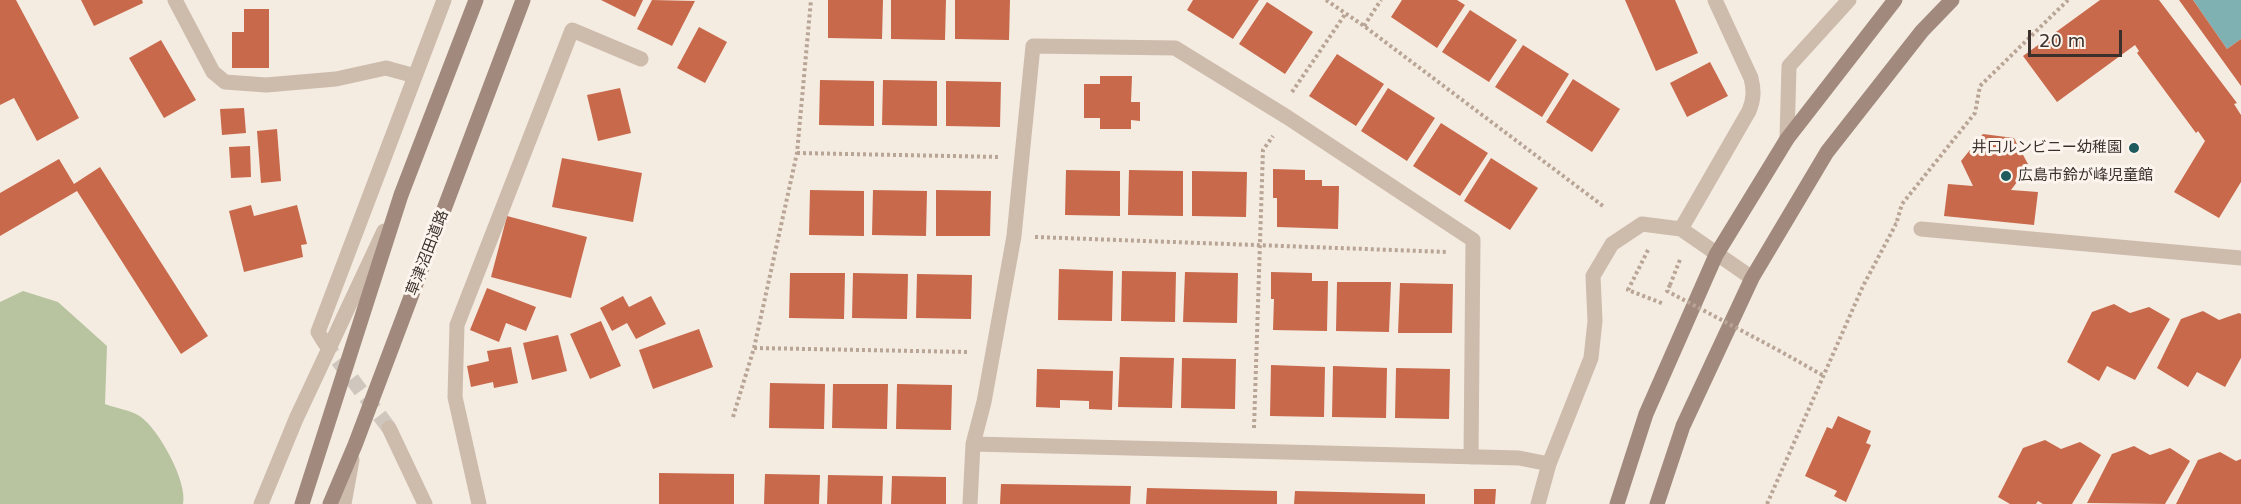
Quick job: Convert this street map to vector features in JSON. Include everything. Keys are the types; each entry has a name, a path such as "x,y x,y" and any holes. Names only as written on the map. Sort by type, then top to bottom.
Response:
{"street":[{"path":"175,0 213,72 225,82 266,85 336,79 386,68 415,76"},
{"path":"324,342 318,332 444,0"},
{"path":"302,504 401,195 476,0"},
{"name":"草津沼田道路","path":"330,504 355,445 523,0"},
{"path":"1681,229 1749,111 1753,100 1754,89 1751,78 1715,0"},
{"path":"1787,139 1789,66 1849,0"},
{"path":"1617,504 1646,414 1716,255 1787,139 1895,0"},
{"path":"1657,504 1683,426 1752,278 1827,152 1922,31 1952,0"},
{"path":"479,504 455,397 457,325 572,30 641,59"},
{"path":"970,504 973,444 1014,236 1033,46 1175,48 1283,114 1473,240 1471,457"},
{"path":"261,504 296,419 401,195"},
{"path":"1538,504 1550,464 1591,358 1595,321 1593,276 1612,244 1642,224 1681,229 1752,278"},
{"path":"1921,229 2241,258"},
{"path":"389,428 425,504"},
{"path":"973,444 1519,458 1550,464"},
{"path":"344,504 355,445"}],"path":[{"path":"733,417 754,348 797,153 811,0"},
{"path":"1326,0 1364,26 1603,206"},
{"path":"1364,26 1381,0"},
{"path":"1767,504 1863,286 1896,224 1902,204 1975,113 1980,86 2068,0"},
{"path":"1254,450 1263,150 1346,13"},
{"path":"797,153 1022,158"},
{"path":"1896,224 1921,229"},
{"path":"1014,236 1473,253"},
{"path":"1651,243 1628,290 1664,304"},
{"path":"1672,253 1682,257 1667,291 1824,376"},
{"path":"754,348 992,352"}],"green space":[{"path":"23,291 58,302 107,346 105,404 141,417 156,433 177,470 183,504 0,504 0,302"}],"water":[{"path":"2193,0 2241,0 2241,39 2227,49"}],"building":[{"path":"0,0 16,0 79,118 37,141 14,98 0,105"},
{"path":"81,0 142,0 143,3 94,26"},
{"path":"601,0 643,0 635,17"},
{"path":"652,0 695,1 672,46 637,29"},
{"path":"828,0 883,0 882,39 828,38"},
{"path":"891,0 946,0 945,40 891,39"},
{"path":"955,0 1010,0 1009,40 955,39"},
{"path":"1193,0 1259,0 1233,39 1187,10"},
{"path":"1402,0 1457,0 1465,5 1437,48 1391,17"},
{"path":"1625,0 1675,0 1698,53 1656,71"},
{"path":"2100,0 2159,0 2237,103 2234,104 2241,115 2241,182 2219,218 2174,192 2205,141 2198,131 2196,133 2137,53 2139,51 2135,45 2057,102 2023,56"},
{"path":"2179,0 2193,0 2227,49 2241,39 2241,86"},
{"path":"1267,2 1313,32 1285,74 1239,44"},
{"path":"244,9 269,9 269,68 232,68 232,32 244,32"},
{"path":"1470,10 1517,40 1489,82 1442,52"},
{"path":"699,27 727,42 705,83 677,68"},
{"path":"161,40 196,100 164,118 129,58"},
{"path":"1523,45 1569,74 1542,117 1495,87"},
{"path":"1337,54 1384,84 1356,126 1309,96"},
{"path":"1710,62 1728,96 1687,117 1670,83"},
{"path":"1100,76 1132,76 1131,102 1140,102 1140,121 1131,120 1131,129 1100,129 1100,118 1084,118 1084,84 1100,84"},
{"path":"1573,79 1620,109 1592,152 1546,122"},
{"path":"820,80 874,81 874,126 819,125"},
{"path":"883,80 937,81 937,126 882,125"},
{"path":"946,81 1001,82 1000,127 946,126"},
{"path":"620,88 631,133 598,141 587,95"},
{"path":"1388,88 1435,118 1407,161 1361,131"},
{"path":"244,108 246,133 222,135 220,109"},
{"path":"1441,123 1488,153 1460,196 1413,166"},
{"path":"277,129 281,181 261,183 257,131"},
{"path":"1983,134 2014,138 2029,166 2011,190 2038,192 2034,225 1944,216 1948,184 1973,186 1961,161"},
{"path":"250,146 251,177 231,178 229,147"},
{"path":"562,158 642,173 633,222 552,207"},
{"path":"1491,158 1538,188 1510,230 1464,201"},
{"path":"59,159 74,184 100,167 208,336 181,354 77,191 0,236 0,193"},
{"path":"1273,169 1305,170 1305,180 1322,180 1322,186 1339,186 1338,229 1277,227 1277,198 1273,198"},
{"path":"1066,170 1120,171 1120,216 1065,215"},
{"path":"1129,170 1183,171 1183,216 1128,215"},
{"path":"1192,171 1247,172 1246,217 1192,216"},
{"path":"810,190 864,191 864,236 809,235"},
{"path":"873,190 927,191 926,236 872,235"},
{"path":"936,190 991,191 990,236 936,236"},
{"path":"251,205 254,216 297,205 307,244 301,245 303,257 244,272 229,211"},
{"path":"507,216 587,237 571,298 491,277"},
{"path":"1059,269 1113,271 1112,321 1058,320"},
{"path":"1122,271 1176,272 1175,322 1121,321"},
{"path":"1185,272 1238,273 1237,323 1183,322"},
{"path":"1271,272 1312,273 1312,281 1328,281 1327,331 1273,330 1274,299 1271,299"},
{"path":"790,273 845,273 844,319 789,318"},
{"path":"853,273 908,274 907,319 852,318"},
{"path":"917,274 972,275 971,319 916,318"},
{"path":"1337,282 1391,282 1389,332 1336,331"},
{"path":"1400,283 1453,284 1452,333 1398,333"},
{"path":"487,288 536,307 526,331 506,323 499,342 470,330"},
{"path":"623,296 629,307 651,296 666,324 636,339 627,323 612,331 600,308"},
{"path":"2114,304 2130,313 2149,307 2170,319 2135,380 2107,366 2099,381 2067,362 2092,312"},
{"path":"2203,311 2219,320 2241,314 2241,358 2225,387 2197,372 2188,387 2157,368 2181,319"},
{"path":"601,321 621,366 590,379 570,334"},
{"path":"699,329 713,367 653,389 639,350"},
{"path":"558,335 567,371 532,380 523,343"},
{"path":"511,347 518,383 494,388 493,382 471,387 467,366 489,361 487,351"},
{"path":"1120,357 1174,358 1172,408 1118,407"},
{"path":"1182,358 1236,359 1235,409 1181,408"},
{"path":"1271,365 1325,367 1324,417 1270,416"},
{"path":"1333,366 1387,368 1386,418 1332,417"},
{"path":"1396,368 1450,369 1449,419 1395,418"},
{"path":"1037,369 1113,371 1112,410 1089,409 1089,401 1060,400 1060,408 1036,407"},
{"path":"770,383 825,384 824,429 769,428"},
{"path":"833,384 888,384 887,429 832,428"},
{"path":"897,384 952,385 951,430 896,429"},
{"path":"1838,416 1871,431 1866,443 1871,445 1846,502 1834,496 1837,491 1805,476 1827,427 1832,429"},
{"path":"2045,440 2061,449 2080,442 2101,455 2072,504 2043,504 2038,501 2036,504 2010,504 1998,497 2023,448"},
{"path":"2134,446 2150,455 2170,448 2190,461 2165,504 2087,503 2112,454"},
{"path":"2220,452 2236,461 2241,459 2241,504 2176,504 2198,460"},
{"path":"659,473 734,474 734,504 659,504"},
{"path":"765,474 820,475 819,504 764,504"},
{"path":"828,475 883,476 882,504 827,504"},
{"path":"892,476 946,477 946,504 891,504"},
{"path":"1001,484 1131,486 1130,504 1000,504"},
{"path":"1147,488 1277,491 1277,504 1146,504"},
{"path":"1474,489 1496,489 1495,504 1474,504"},
{"path":"1295,491 1425,494 1425,504 1294,504"}],"tunnel":[{"path":"324,342 389,428"}],"place":[{"name":"井口ルンビニー幼稚園","path":"2134,148"},
{"name":"広島市鈴が峰児童館","path":"2006,176"}]}
